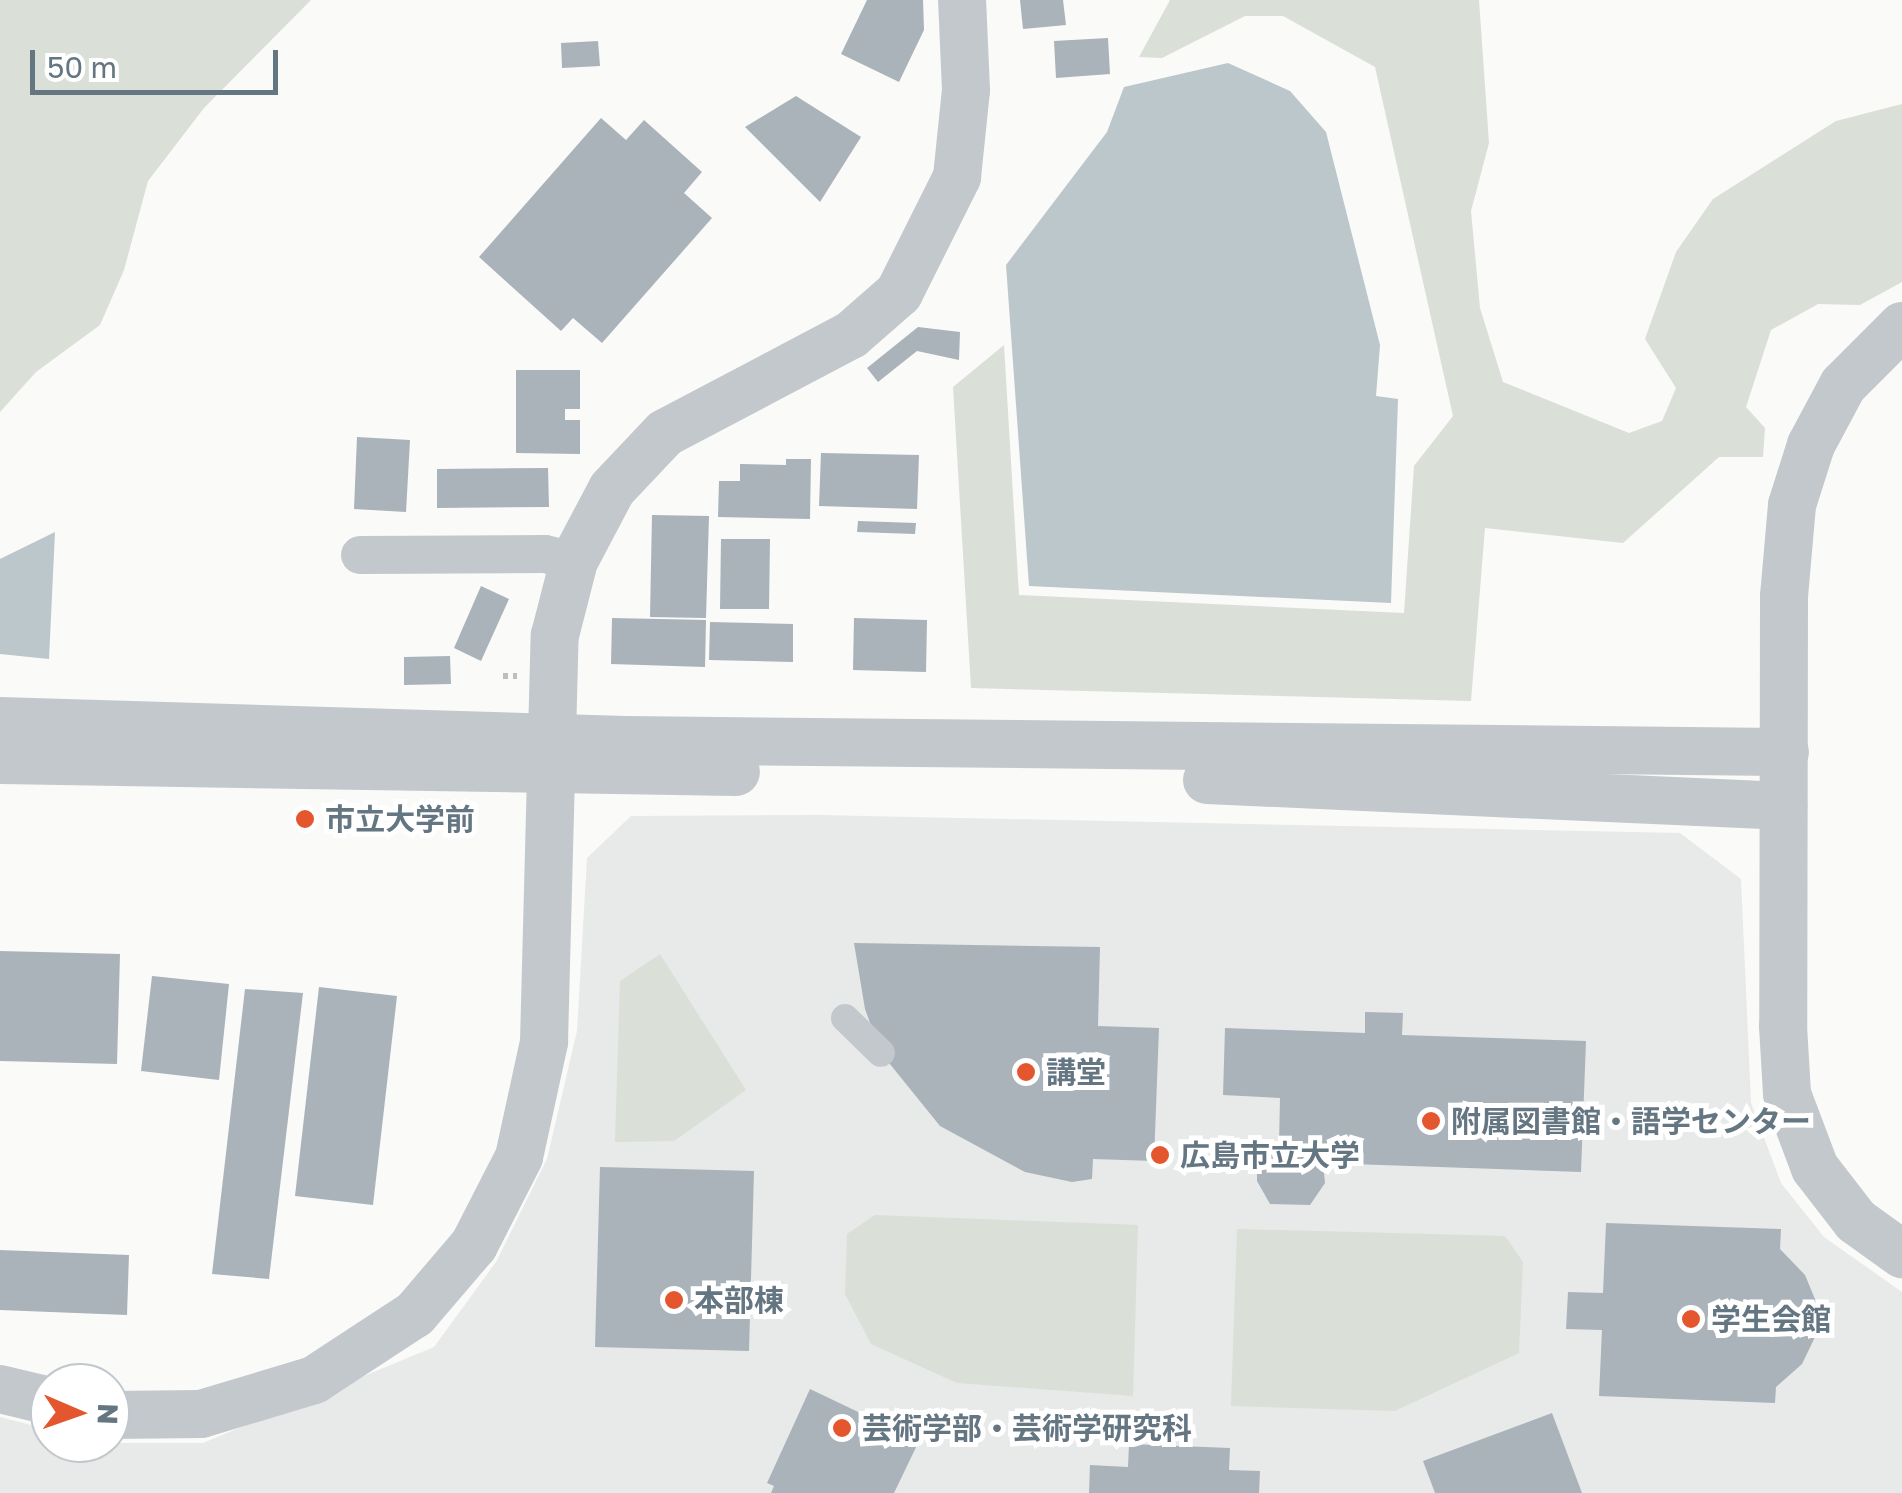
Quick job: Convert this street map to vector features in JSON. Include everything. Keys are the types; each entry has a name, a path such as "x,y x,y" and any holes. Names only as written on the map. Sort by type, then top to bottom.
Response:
{"street":[{"path":"130,1415 201,1414 314,1380 416,1314 474,1246 520,1157 544,1042 555,635 574,561 612,489 665,432 850,335 898,293 957,177 966,90 962,0"},
{"path":"1902,326 1844,385 1811,445 1792,505 1784,596 1783,806 1788,1094 1815,1168 1856,1221 1902,1254"},
{"path":"360,555 545,554 574,561"},
{"path":"0,721 813,770 1258,781 1783,806"},
{"path":"0,760 550,754 1785,752"},
{"path":"845,1018 881,1053"},
{"path":"0,1389 30,1396"}],"shaded area":[{"path":"0,0 311,0 204,108 148,181 124,270 100,325 36,372 0,412"},
{"path":"1170,0 1479,0 1489,143 1471,211 1480,308 1503,382 1629,433 1662,421 1676,388 1645,339 1676,252 1713,199 1836,121 1902,104 1902,282 1860,305 1818,304 1771,330 1746,407 1765,428 1763,457 1719,457 1623,543 1485,528 1471,701 971,688 953,387 1004,345 1019,595 1404,613 1414,466 1453,416 1375,67 1283,16 1245,16 1162,58 1139,57"},
{"path":"1228,63 1290,91 1326,132 1380,345 1376,396 1398,399 1391,603 1029,586 1006,265 1107,132 1124,87"},
{"path":"55,532 49,659 0,654 0,559"},
{"name":"広島市立大学","path":"819,815 1680,833 1741,879 1751,1103 1781,1183 1824,1237 1902,1292 1902,1493 0,1493 0,1417 30,1425 30,1463 130,1463 130,1443 203,1443 434,1347 496,1262 547,1159 577,1031 587,858 631,816"},
{"path":"660,954 746,1090 674,1141 615,1142 620,981"},
{"path":"875,1215 1138,1225 1133,1396 957,1383 871,1344 845,1294 847,1234"},
{"path":"1237,1229 1505,1236 1523,1262 1519,1353 1395,1411 1231,1406"}],"building":[{"path":"867,0 923,0 924,30 899,82 841,54"},
{"path":"1020,0 1063,0 1066,25 1023,29"},
{"path":"1108,38 1110,74 1056,78 1054,41"},
{"path":"598,41 600,66 562,68 561,43"},
{"path":"796,96 861,137 820,202 745,127"},
{"path":"601,118 626,140 644,120 702,172 684,193 712,218 602,343 573,318 561,331 479,257"},
{"path":"918,327 960,332 959,360 917,351 878,382 867,368"},
{"path":"516,370 580,370 580,409 565,409 565,420 580,420 580,454 516,453"},
{"path":"357,437 410,440 406,512 354,509"},
{"path":"821,453 919,455 917,509 819,506"},
{"path":"786,459 811,459 810,519 718,517 719,481 740,481 740,464 786,465"},
{"path":"548,468 549,507 437,508 437,469"},
{"path":"652,515 709,516 706,618 650,617"},
{"path":"858,521 916,523 915,534 857,532"},
{"path":"721,539 770,539 769,609 720,609"},
{"path":"481,586 509,599 481,661 454,648"},
{"path":"612,618 706,620 705,667 611,664"},
{"path":"854,618 927,620 926,672 853,670"},
{"path":"710,622 793,624 793,662 709,660"},
{"path":"450,656 451,684 404,685 404,657"},
{"name":"講堂","path":"854,943 1100,947 1098,1026 1159,1028 1154,1161 1093,1159 1092,1179 1072,1182 1025,1172 940,1126 881,1053 865,1009"},
{"path":"0,951 120,954 117,1064 0,1061"},
{"path":"152,976 229,984 219,1080 141,1071"},
{"path":"319,987 397,996 373,1205 295,1196"},
{"path":"245,989 303,993 269,1279 212,1274"},
{"name":"附属図書館・語学センター","path":"1365,1012 1403,1013 1402,1035 1586,1041 1581,1172 1323,1163 1325,1183 1310,1205 1270,1204 1257,1181 1257,1167 1279,1144 1280,1098 1223,1095 1225,1028 1365,1033"},
{"name":"本部棟","path":"600,1167 754,1171 749,1351 595,1347"},
{"name":"学生会館","path":"1606,1223 1781,1229 1780,1249 1805,1275 1817,1304 1816,1335 1802,1364 1776,1387 1775,1403 1599,1396 1602,1330 1566,1329 1568,1292 1603,1293"},
{"path":"0,1250 129,1255 127,1315 0,1310"},
{"name":"芸術学部・芸術学研究科","path":"810,1389 919,1441 894,1493 771,1493 774,1486 767,1483"},
{"path":"1552,1413 1582,1493 1435,1493 1423,1461"},
{"path":"1129,1444 1230,1448 1229,1470 1260,1471 1259,1493 1089,1493 1090,1465 1128,1467"}],"place":[{"name":"市立大学前","path":"305,819"},
{"name":"講堂","path":"1026,1072"},
{"name":"附属図書館・語学センター","path":"1431,1121"},
{"name":"広島市立大学","path":"1160,1155"},
{"name":"本部棟","path":"674,1300"},
{"name":"学生会館","path":"1691,1319"},
{"name":"芸術学部・芸術学研究科","path":"842,1428"}]}
